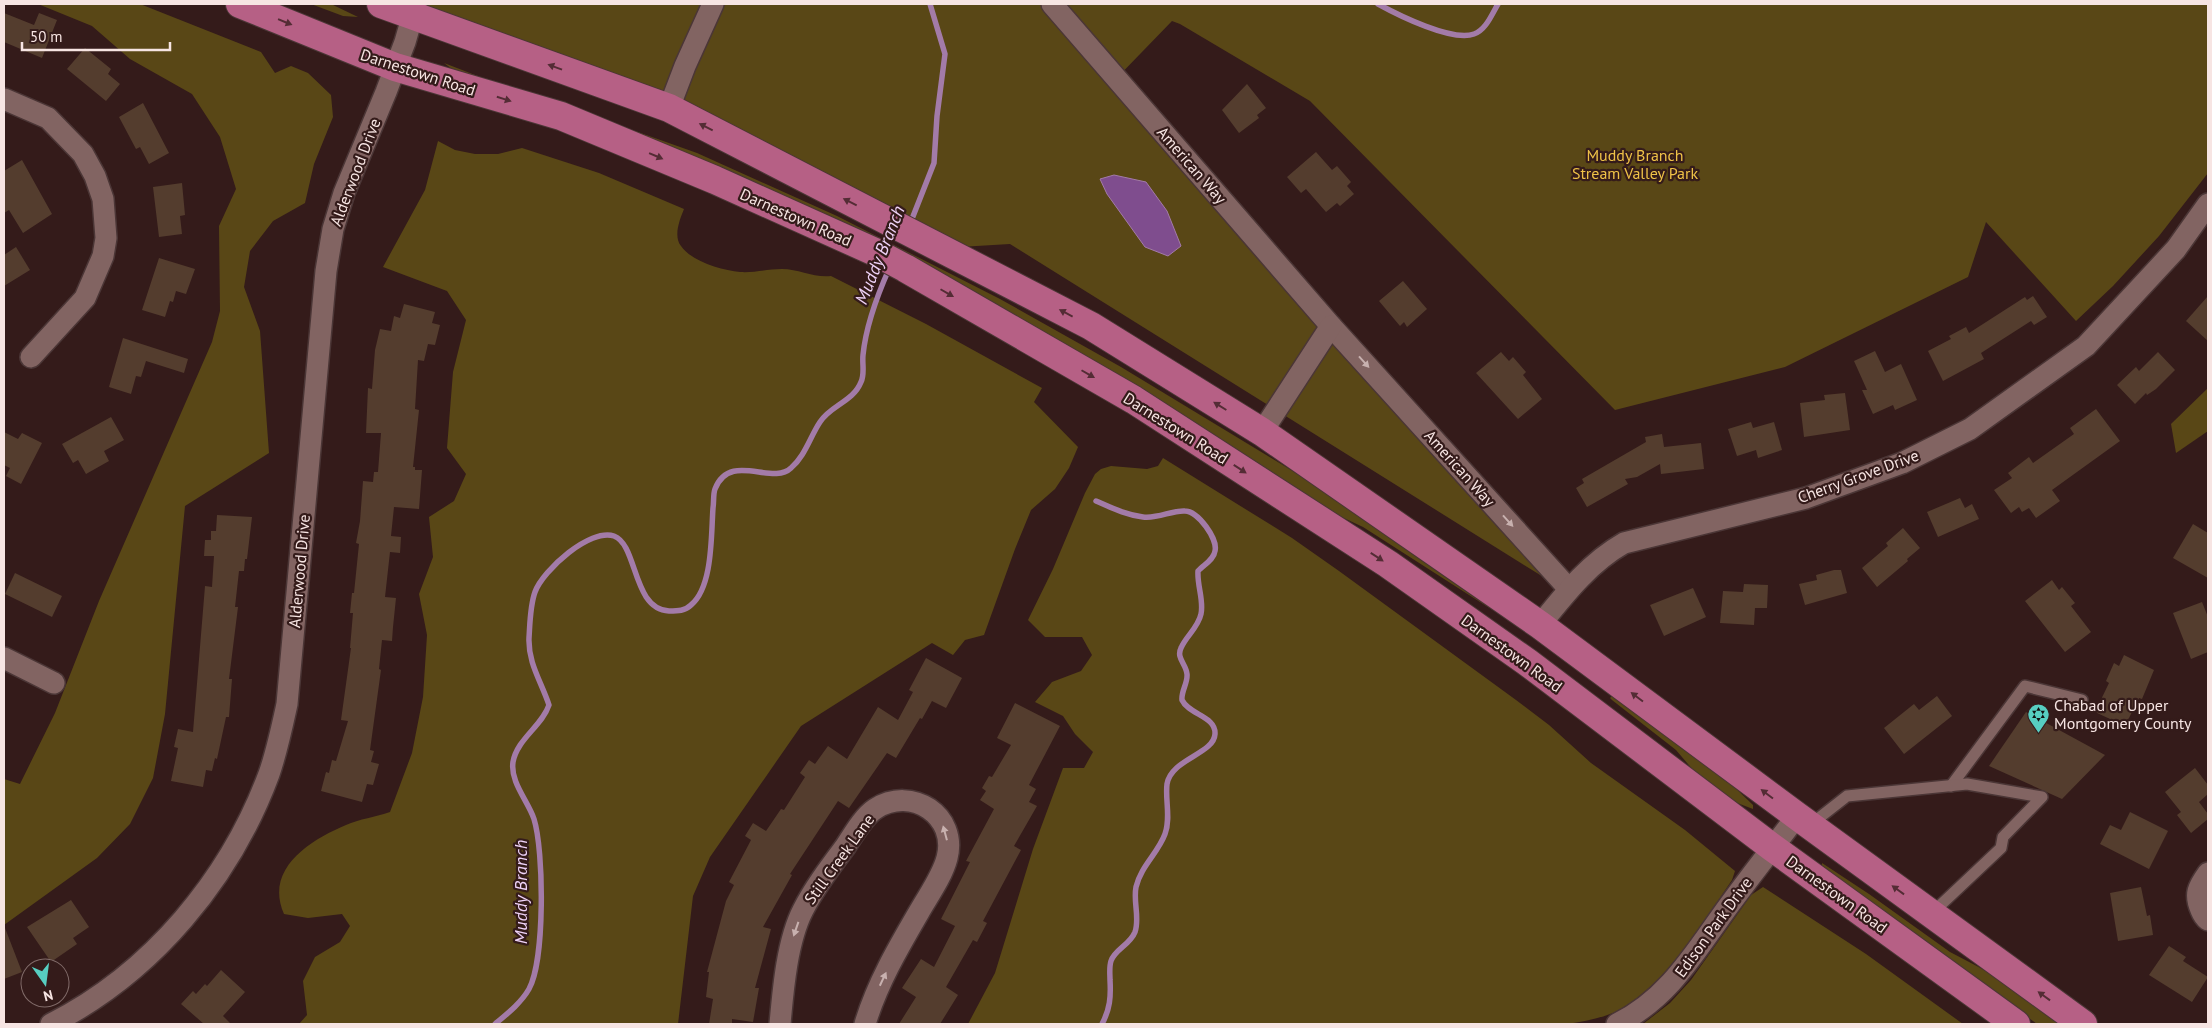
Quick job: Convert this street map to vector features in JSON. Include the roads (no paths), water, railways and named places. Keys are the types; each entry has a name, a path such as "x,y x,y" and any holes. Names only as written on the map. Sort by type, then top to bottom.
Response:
{"main road":[{"name":"Darnestown Road","path":"240,4 395,67 561,116 715,180 875,252 905,268 1134,400 1388,564 1535,668 1773,848 2016,1024"},
{"path":"381,4 414,10 669,108 1091,326 1262,432 1540,625 1804,821 2083,1024"}],"street":[{"path":"669,108 685,66 713,4"},
{"name":"American Way","path":"1052,4 1331,326 1569,589"},
{"name":"Alderwood Drive","path":"52,1024 96,996 134,968 169,935 227,862 250,819 269,773 278,744 289,687 326,272 333,229 344,192 405,42 414,10"},
{"path":"4,99 48,118 83,154 95,176 102,198 106,238 103,256 85,298 31,357"},
{"name":"Cherry Grove Drive","path":"1540,625 1569,589 1605,554 1624,543 1806,498 1902,463 1970,429 2086,346 2176,249 2208,204"},
{"path":"1262,432 1331,326"},
{"path":"4,658 54,683"},
{"name":"Still Creek Lane","path":"780,1024 793,938 802,911 838,855 875,809 902,799 911,800 932,811 944,826 948,842 946,858 931,891 897,950 870,1006 865,1024"},
{"name":"Edison Park Drive","path":"1617,1024 1644,1009 1671,985 1773,848 1804,821"},
{"path":"2208,873 2202,882 2196,899 2204,918 2208,920"}],"lane":[{"path":"1951,786 2025,686 2082,700"},
{"path":"1804,821 1847,796 1967,784 2042,797 2003,837 2001,848 1931,914"}],"waterway":[{"name":"Muddy Branch","path":"910,224 934,163 937,116 945,54 930,4"},
{"name":"Muddy Branch","path":"1378,4 1425,26 1439,31 1464,35 1474,34 1482,29 1498,4"},
{"name":"Muddy Branch","path":"495,1024 518,1004 526,994 534,975 538,955 541,905 540,855 534,819 514,777 513,769 515,754 519,746 541,720 549,705 533,664 529,647 530,621 535,592 547,573 568,553 581,544 604,535 614,536 622,542 628,551 642,589 648,600 657,608 678,611 689,607 698,597 707,574 715,489 722,478 731,472 741,470 773,474 783,473 791,468 800,458 816,428 825,416 857,389 863,376 864,344 869,322 889,269"},
{"path":"1096,501 1113,509 1143,517 1154,517 1180,511 1190,512 1206,526 1215,546 1213,557 1198,571 1202,603 1201,614 1180,652 1180,658 1187,674 1182,700 1190,709 1211,723 1215,734 1213,741 1208,747 1184,762 1170,775 1167,784 1167,828 1162,841 1138,879 1135,898 1137,921 1135,932 1111,961 1109,1003 1102,1024"}],"place":[{"name":"Chabad of Upper Montgomery County","path":"2038,733"}],"park label":[{"name":"Muddy Branch Stream Valley Park","path":"1635,164"}]}
